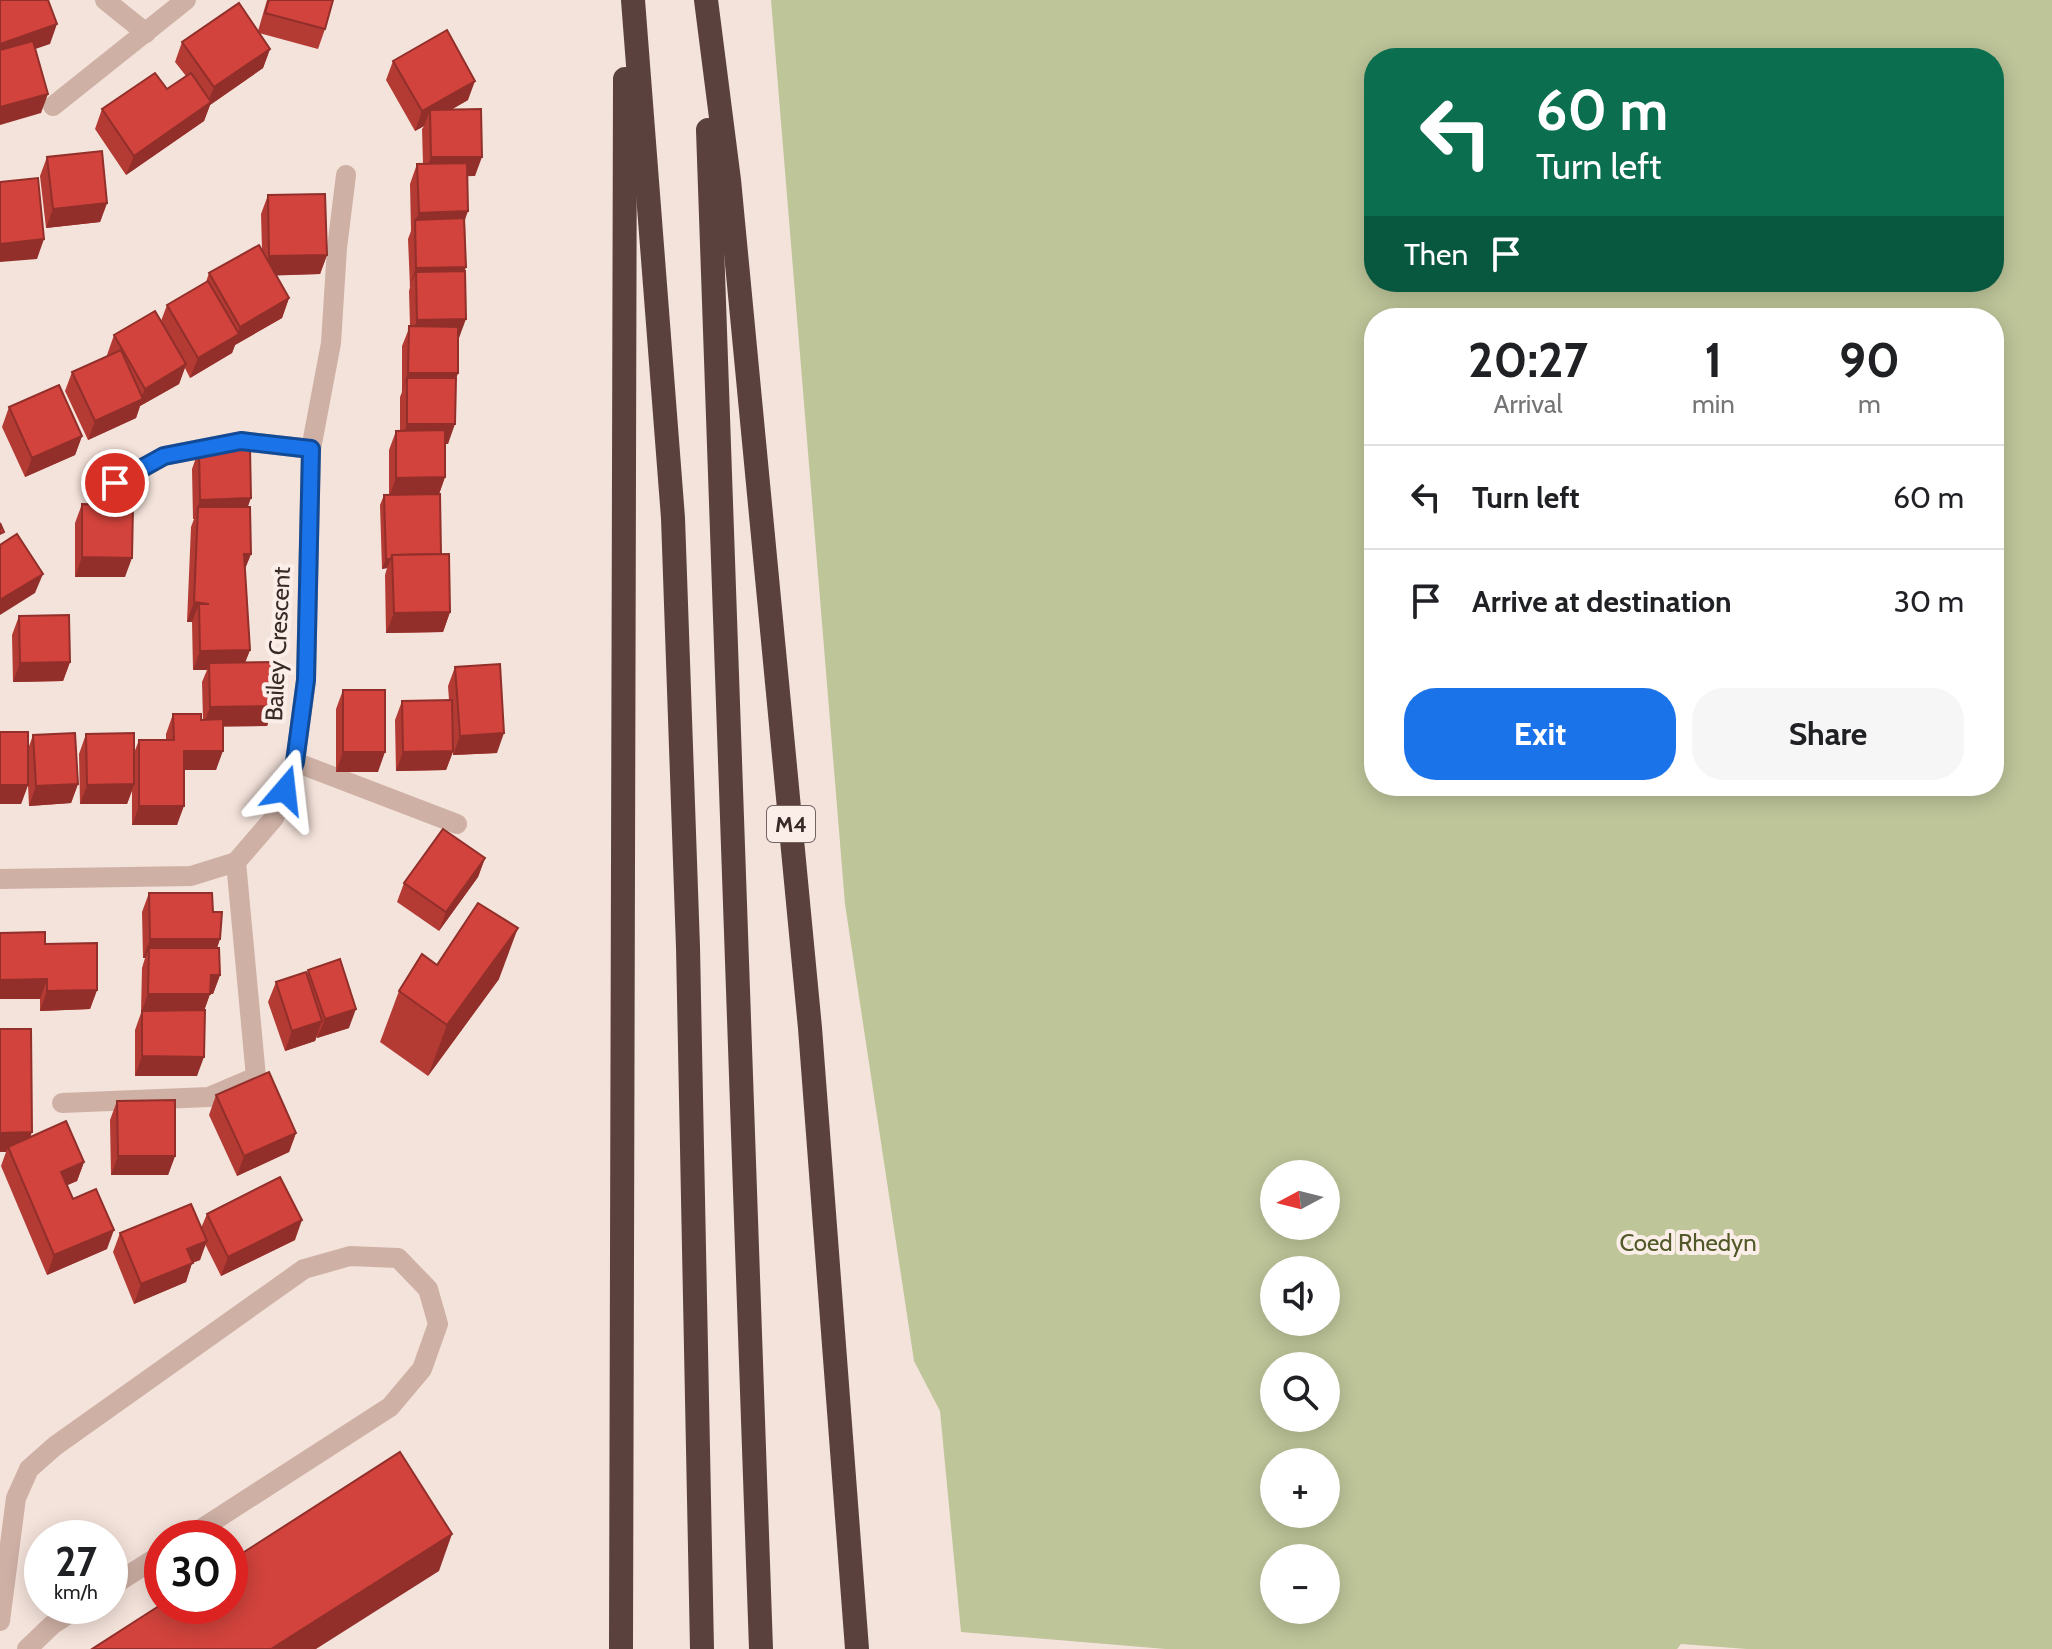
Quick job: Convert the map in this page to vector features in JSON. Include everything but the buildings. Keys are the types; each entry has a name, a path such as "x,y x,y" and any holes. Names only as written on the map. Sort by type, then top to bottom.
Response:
{"highway":[{"path":"621,1649 625,0"},
{"path":"633,0 673,518 688,947 702,1649"},
{"name":"M4","path":"705,0 761,1649"},
{"name":"M4","path":"705,0 729,180 810,1028 857,1649"}],"street":[{"path":"105,0 146,33"},
{"path":"53,106 186,0"},
{"name":"Bailey Crescent","path":"236,862 274,818 295,762 306,680 311,449 331,343 337,248 346,175"},
{"path":"96,495 164,456 241,441 311,449"},
{"path":"295,762 457,824"},
{"path":"0,879 191,876 236,862 256,1077 209,1097 62,1103"},
{"path":"0,1621 16,1498 29,1469 55,1446 304,1269 350,1256 398,1258 428,1289 438,1324 422,1369 390,1407 215,1520"},
{"path":"27,1649 54,1624"}],"green space":[{"name":"Coed Rhedyn","path":"771,0 2052,0 2052,1649 1747,1649 1681,1644 1677,1649 1166,1649 961,1632 940,1411 914,1361 845,904"}],"route":[{"path":"115,483 164,456 241,441 311,449 306,680 295,762 285,790"}]}
